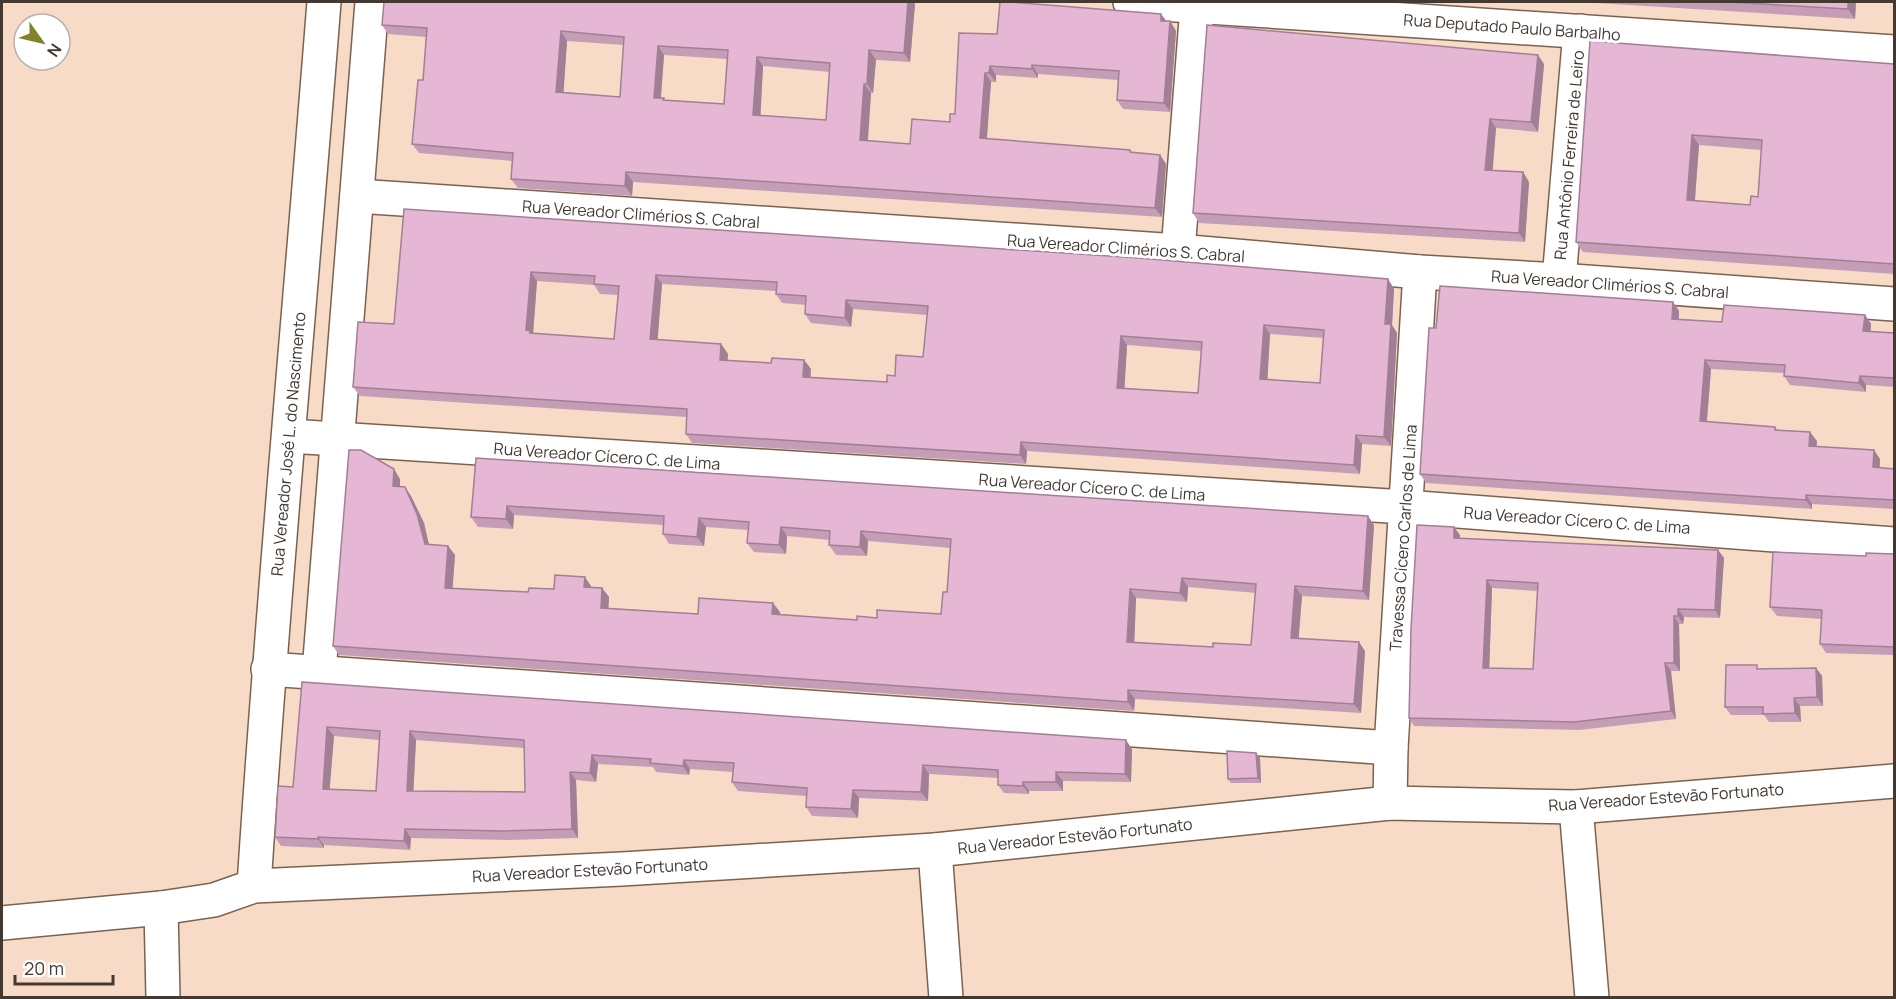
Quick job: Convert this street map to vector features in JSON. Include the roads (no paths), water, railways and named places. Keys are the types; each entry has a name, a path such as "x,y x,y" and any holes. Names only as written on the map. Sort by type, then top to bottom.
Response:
{"street":[{"name":"Rua Vereador José L. do Nascimento","path":"254,886 268,669 324,2"},
{"path":"319,672 372,2"},
{"name":"Rua Deputado Paulo Barbalho","path":"1130,2 1197,7 1384,10 1580,31 1894,52"},
{"path":"1178,251 1197,7"},
{"name":"Rua Antônio Ferreira de Leiro","path":"1559,280 1580,31"},
{"name":"Rua Vereador Climérios S. Cabral","path":"357,196 1178,251 1420,272 1894,304"},
{"name":"Travessa Cícero Carlos de Lima","path":"1390,803 1391,747 1420,272"},
{"name":"Rua Vereador Cícero C. de Lima","path":"289,436 1405,507 1894,544"},
{"path":"268,669 1391,747"},
{"name":"Rua Vereador Estevão Fortunato","path":"2,923 161,908 214,900 254,886 622,869 934,850 1390,803 1576,807 1894,781"},
{"path":"1576,807 1592,998"},
{"path":"934,850 946,998"},
{"path":"161,908 163,998"}]}
